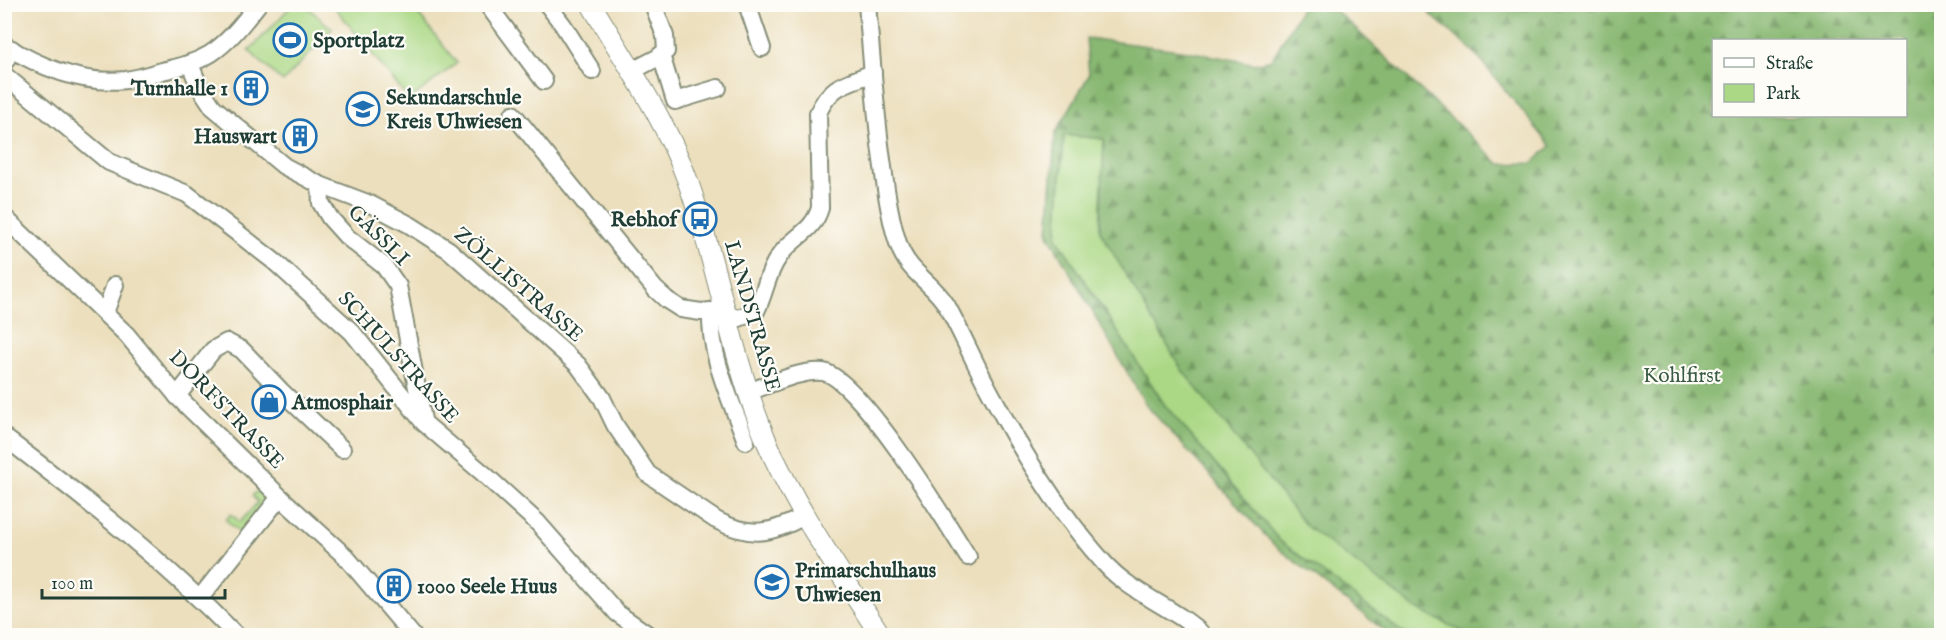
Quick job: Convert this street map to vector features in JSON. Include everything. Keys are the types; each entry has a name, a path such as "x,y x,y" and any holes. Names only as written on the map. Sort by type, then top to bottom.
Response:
{"main road":[{"name":"LANDSTRASSE","path":"591,4 659,117 681,163 710,250 718,313 779,468 804,516 881,636"}],"street":[{"path":"7,52 59,71 94,80 128,80 190,64 211,53 227,41 258,4"},
{"path":"487,4 544,81"},
{"path":"547,4 564,25 592,71"},
{"path":"632,71 666,51 667,44 653,4"},
{"path":"747,4 762,48"},
{"path":"867,4 885,184 894,232 905,259 916,274 945,303 994,399 1033,466 1100,558 1126,583 1177,614 1204,636"},
{"path":"661,55 675,101 718,88"},
{"name":"ZÖLLISTRASSE","path":"190,64 205,96 216,111 284,166 320,185 370,204 410,225 449,250 578,365 602,398 615,425 648,474 716,519 742,530 756,532 783,528 804,516"},
{"path":"513,114 655,289 667,300 681,309 739,318 756,311 775,261 785,246 812,227 817,218 820,208 818,113 824,99 834,89 873,73"},
{"name":"SCHULSTRASSE","path":"4,75 109,162 187,194 275,262 352,332 424,423 538,523 617,613 650,636"},
{"name":"GÄSSLI","path":"320,185 321,203 330,218 347,237 384,266 398,286 424,423"},
{"name":"DORFSTRASSE","path":"4,217 127,335 177,396 280,497 346,557 413,636"},
{"path":"105,313 116,285"},
{"path":"718,313 715,349 724,384 746,441"},
{"path":"177,396 213,350 227,342 243,350 281,391 342,449"},
{"path":"748,392 812,372 825,372 841,380 858,398 921,481 968,557"},
{"path":"4,437 116,523 200,598 237,636"},
{"path":"200,598 280,497"}],"green space":[{"name":"Sportplatz","path":"292,5 305,5 332,29 283,82 249,51"},
{"path":"333,5 411,5 457,63 409,100"},
{"name":"Kohlfirst","path":"1303,5 1330,5 1500,164 1532,163 1551,146 1474,52 1429,13 1428,5 1941,5 1941,635 1469,635 1417,609 1306,526 1182,370 1100,231 1104,139 1064,135 1057,238 1164,404 1280,541 1406,635 1390,635 1274,545 1146,405 1048,234 1055,134 1089,75 1086,38 1187,51 1256,64 1272,59"},
{"path":"1064,135 1105,139 1100,231 1417,609 1469,635 1403,634 1280,541 1164,404 1057,238"},
{"path":"259,489 268,497 268,501 241,534 226,520 231,514 240,522 258,502 252,496"}],"place":[{"name":"Sportplatz","path":"290,40"},
{"name":"Turnhalle 1","path":"251,88"},
{"name":"Sekundarschule Kreis Uhwiesen","path":"363,109"},
{"name":"Hauswart","path":"300,136"},
{"name":"Rebhof","path":"700,219"},
{"name":"Atmosphair","path":"269,402"},
{"name":"Primarschulhaus Uhwiesen","path":"772,582"},
{"name":"1000 Seele Huus","path":"394,586"}]}
